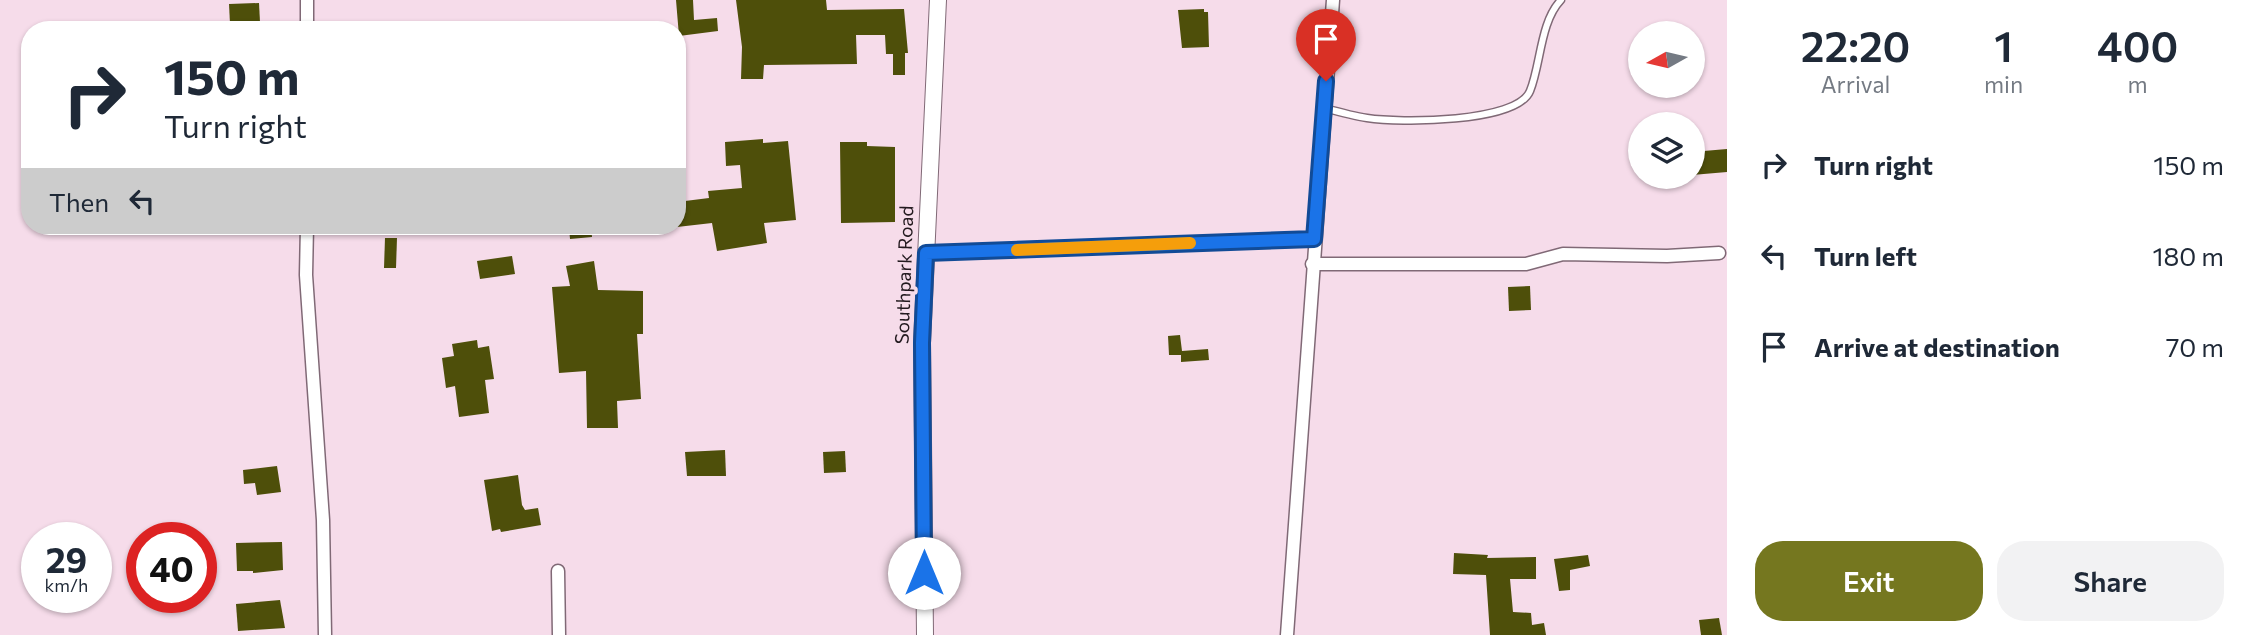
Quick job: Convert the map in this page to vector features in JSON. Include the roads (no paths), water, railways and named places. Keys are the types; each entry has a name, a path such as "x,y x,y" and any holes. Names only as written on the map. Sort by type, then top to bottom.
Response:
{"street":[{"path":"307,0 307,21"},
{"name":"Southpark Road","path":"925,635 922,343 938,0"},
{"path":"1286,635 1333,0"},
{"path":"307,235 306,275 323,520 325,635"},
{"path":"926,253 1314,239"},
{"path":"1312,264 1526,264 1563,254 1667,256 1719,253"},
{"path":"558,570 559,635"}],"lane":[{"path":"1324,108 1379,119 1473,118 1516,107 1529,93 1552,17 1561,0"}]}
